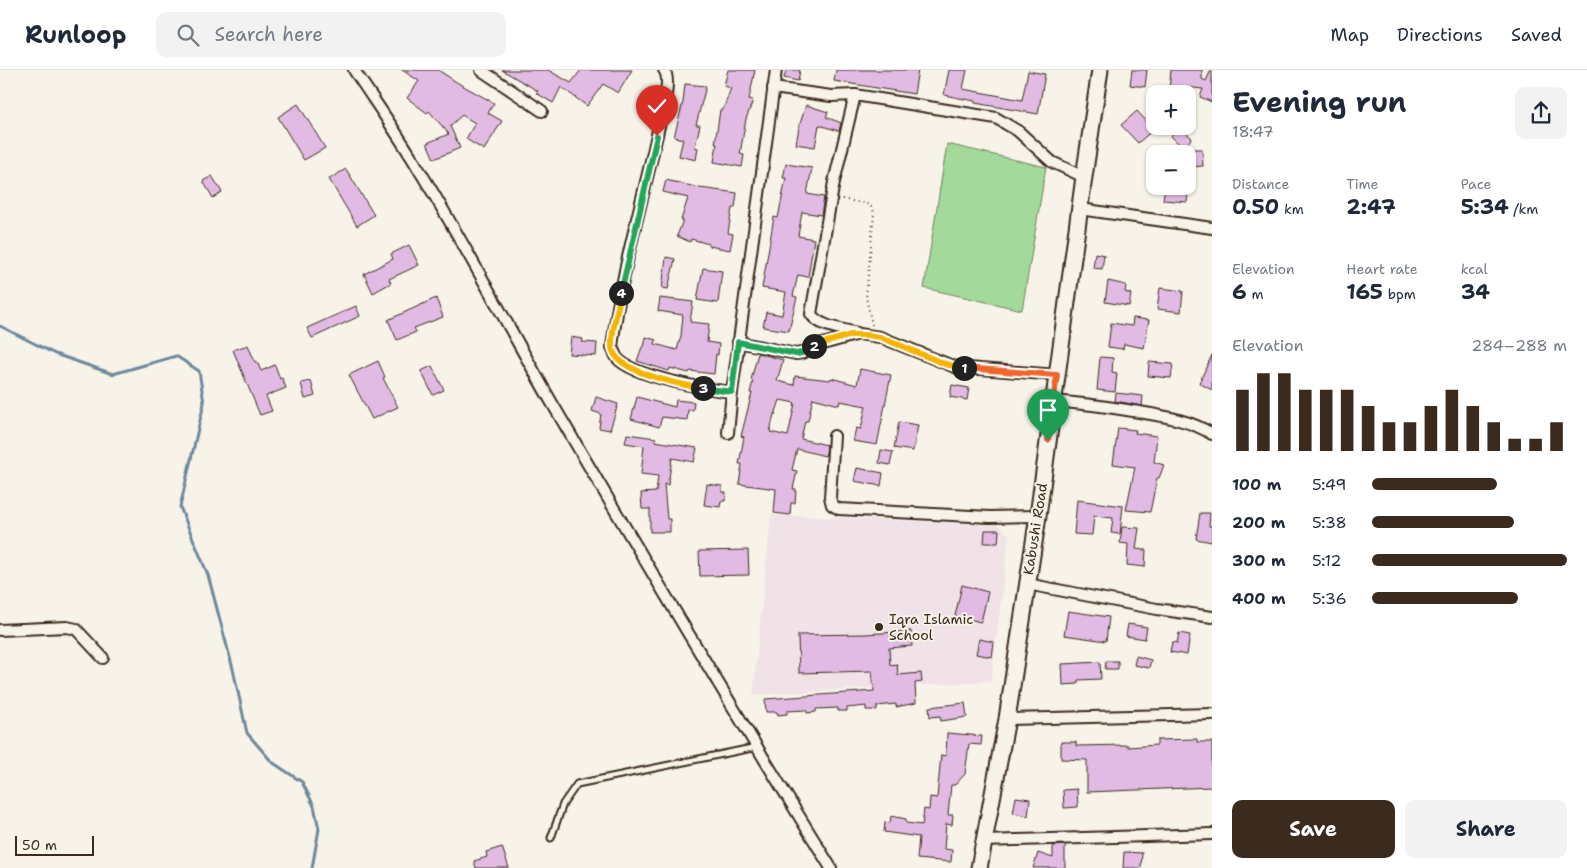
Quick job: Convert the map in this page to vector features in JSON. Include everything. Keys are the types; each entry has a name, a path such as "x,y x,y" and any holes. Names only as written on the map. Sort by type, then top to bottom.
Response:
{"main road":[{"name":"Kabushi Road","path":"979,868 1007,718 1038,516 1100,70"}],"street":[{"path":"354,70 418,167 474,262 553,405 831,868"},
{"path":"481,70 542,111"},
{"path":"664,70 668,82 625,270 612,347 616,358 638,371 690,386 732,392"},
{"path":"728,434 738,342 776,70"},
{"path":"773,88 831,96 855,95 996,118 1018,131 1052,162 1084,177"},
{"path":"855,95 831,197 811,314 816,320 824,323 859,334 880,337 955,367 1057,375"},
{"path":"1080,209 1212,228"},
{"path":"738,342 796,354 818,345 859,334"},
{"path":"1054,401 1173,418 1204,429 1212,434"},
{"path":"834,436 830,497 832,505 838,510 998,517 1038,516"},
{"path":"1027,584 1147,607 1212,617"},
{"path":"0,630 66,627 76,629 102,658"},
{"path":"1007,718 1212,714"},
{"path":"983,841 1212,834"}],"lane":[{"path":"551,838 563,804 577,784 757,747"}],"path":[{"path":"831,197 866,204 873,208 866,296 872,325 880,337"}],"shaded area":[{"name":"Iqra Islamic School","path":"771,515 999,525 1009,536 991,681 753,695"}],"green space":[{"path":"947,144 1046,167 1022,310 924,288"}],"building":[{"path":"402,70 438,70 494,103 488,113 502,121 484,150 466,139 475,123 462,115 450,126 460,148 434,159 427,143 449,134 429,111 427,113 407,98 419,81"},
{"path":"502,70 548,70 571,83 581,70 632,70 618,93 603,84 587,106 561,87 553,103 536,93 538,91"},
{"path":"728,70 755,70 749,99 753,100 746,119 740,154 744,155 742,167 714,162 720,110 723,110 731,88 724,86"},
{"path":"786,70 800,70 798,81 784,78"},
{"path":"836,70 918,70 914,94 834,81"},
{"path":"949,70 967,70 963,89 1022,100 1028,71 1045,74 1038,114 975,103 975,101 944,95"},
{"path":"1132,70 1147,70 1145,87 1130,85"},
{"path":"1171,70 1202,70 1202,79 1206,81 1212,70 1212,102 1200,97 1203,89 1196,88 1196,85 1170,85"},
{"path":"685,84 706,86 696,125 700,125 695,147 698,148 696,160 679,156 683,139 674,137 683,102"},
{"path":"298,104 325,148 304,160 278,117"},
{"path":"806,105 828,112 826,117 841,123 839,131 819,125 815,147 796,144"},
{"path":"1137,111 1146,121 1147,135 1138,143 1121,125"},
{"path":"1188,135 1192,138 1186,145 1180,145 1171,136"},
{"path":"1196,149 1202,149 1203,166 1196,166"},
{"path":"786,164 812,168 807,194 824,197 821,215 802,212 798,236 814,239 808,277 798,275 793,296 797,297 789,331 763,327 766,312 782,315 786,292 762,288 774,217 778,218 786,178 783,178"},
{"path":"346,169 374,215 357,226 329,179"},
{"path":"212,176 222,192 213,198 203,181"},
{"path":"666,180 700,188 737,193 735,208 732,208 728,233 733,234 730,250 709,246 709,244 691,239 690,242 677,236 688,198 663,192"},
{"path":"1164,195 1188,195 1187,202 1163,200"},
{"path":"409,245 419,265 389,279 391,283 373,293 364,274 393,259 391,254"},
{"path":"1095,253 1104,255 1102,269 1093,268"},
{"path":"666,257 675,259 668,289 662,288"},
{"path":"703,268 722,271 718,303 697,300"},
{"path":"1108,281 1126,285 1125,292 1131,294 1129,306 1105,302"},
{"path":"1160,288 1183,291 1181,312 1157,309"},
{"path":"436,298 443,317 414,328 416,332 397,340 388,320"},
{"path":"660,298 693,302 690,322 709,324 707,342 719,344 714,374 690,371 689,373 670,368 669,371 637,361 642,347 644,347 646,337 656,340 655,344 677,350 681,336 683,315 658,311"},
{"path":"356,306 360,316 312,338 307,328"},
{"path":"1133,318 1149,320 1144,348 1124,344 1123,349 1108,347 1111,323 1132,326"},
{"path":"571,337 583,339 582,342 597,343 596,356 569,354"},
{"path":"248,345 261,371 275,365 280,379 282,378 286,388 266,396 272,411 260,415 233,350"},
{"path":"758,353 783,360 777,381 794,385 795,376 830,380 831,378 857,385 860,369 891,375 877,445 853,441 856,428 861,429 866,406 840,401 839,405 813,398 808,421 805,421 801,439 827,445 825,456 797,449 792,470 797,471 793,489 796,489 795,503 791,503 790,515 774,513 776,489 739,484 742,464 739,464 744,437 741,436 752,393 750,393 753,381 751,380","holes":["780,400 795,403 788,436 770,432 774,414"]},
{"path":"1212,355 1212,390 1199,383"},
{"path":"1100,357 1113,358 1112,372 1117,373 1115,392 1097,390"},
{"path":"378,361 385,377 383,378 398,407 372,419 349,375"},
{"path":"1149,362 1173,364 1171,378 1148,376"},
{"path":"432,366 444,390 433,395 421,371"},
{"path":"311,381 315,396 305,399 301,383"},
{"path":"952,385 969,388 967,400 950,397"},
{"path":"1116,393 1143,396 1142,406 1115,401"},
{"path":"596,397 618,404 610,430 599,428 601,414 592,411"},
{"path":"637,397 675,407 676,400 694,402 693,410 688,410 687,420 662,417 659,427 631,419"},
{"path":"899,422 918,425 913,451 894,448"},
{"path":"1118,428 1136,430 1135,433 1157,436 1154,462 1164,465 1159,478 1157,478 1150,512 1126,510 1135,467 1113,464"},
{"path":"627,434 656,438 655,441 697,448 694,462 672,458 668,485 664,484 667,519 670,519 670,532 650,532 650,509 642,509 641,493 656,492 658,476 641,474 644,446 625,443"},
{"path":"881,450 893,452 890,465 879,463"},
{"path":"857,468 883,473 881,486 854,481"},
{"path":"707,484 722,486 722,492 726,492 725,501 721,501 720,507 704,505"},
{"path":"1077,500 1123,506 1120,534 1111,533 1113,518 1094,516 1092,535 1074,534"},
{"path":"1200,513 1210,513 1209,526 1212,526 1212,542 1196,539"},
{"path":"1122,527 1139,528 1136,549 1146,550 1145,567 1127,565 1128,544 1120,543"},
{"path":"985,530 999,530 998,543 984,543"},
{"path":"748,550 749,575 700,576 699,551"},
{"path":"962,585 988,592 981,622 955,616"},
{"path":"1068,611 1109,617 1106,641 1064,635"},
{"path":"1128,624 1147,627 1145,639 1126,636"},
{"path":"911,631 912,646 889,648 890,665 897,664 898,675 921,673 922,682 915,683 916,703 896,707 896,704 877,706 877,710 866,710 866,706 847,708 847,711 838,711 838,708 816,709 816,712 807,713 806,710 787,711 787,714 778,715 777,712 766,712 765,699 874,691 872,671 799,673 798,635"},
{"path":"1179,633 1190,635 1187,655 1170,652 1172,642 1177,643"},
{"path":"979,639 994,642 992,657 976,654"},
{"path":"1136,656 1151,660 1149,668 1134,665"},
{"path":"1106,661 1118,661 1118,669 1105,669"},
{"path":"1100,662 1101,679 1078,680 1078,684 1063,685 1062,664"},
{"path":"965,703 967,717 941,721 940,716 930,717 929,707"},
{"path":"947,733 982,736 981,745 969,744 965,774 955,785 951,785 948,815 953,815 952,825 946,824 944,849 952,850 951,862 917,859 919,837 884,832 885,822 890,823 891,816 906,819 906,823 922,825 924,809 929,810 930,797 937,798 941,755 946,756"},
{"path":"1197,739 1197,742 1212,742 1212,787 1087,792 1087,760 1061,759 1061,742 1076,742 1076,746 1128,745 1128,747 1157,745 1157,740"},
{"path":"1077,789 1078,807 1064,808 1063,790"},
{"path":"1016,797 1030,799 1028,816 1013,813"},
{"path":"1065,845 1065,868 1033,868 1038,853 1053,858 1053,846"},
{"path":"502,847 509,868 476,868 474,861 487,857 486,852"},
{"path":"1124,852 1142,853 1141,868 1123,868"}],"waterway":[{"path":"0,326 55,354 113,374 176,356 199,371 204,403 180,507 208,575 233,669 247,733 272,762 302,782 314,806 319,829 312,868"}],"place":[{"name":"Iqra Islamic School","path":"879,627"}],"route":[{"path":"657,136 625,270 612,347 616,358 638,371 690,386 732,392 738,342 796,354 851,335 859,334 880,337 955,367 1057,375 1048,440"}]}
